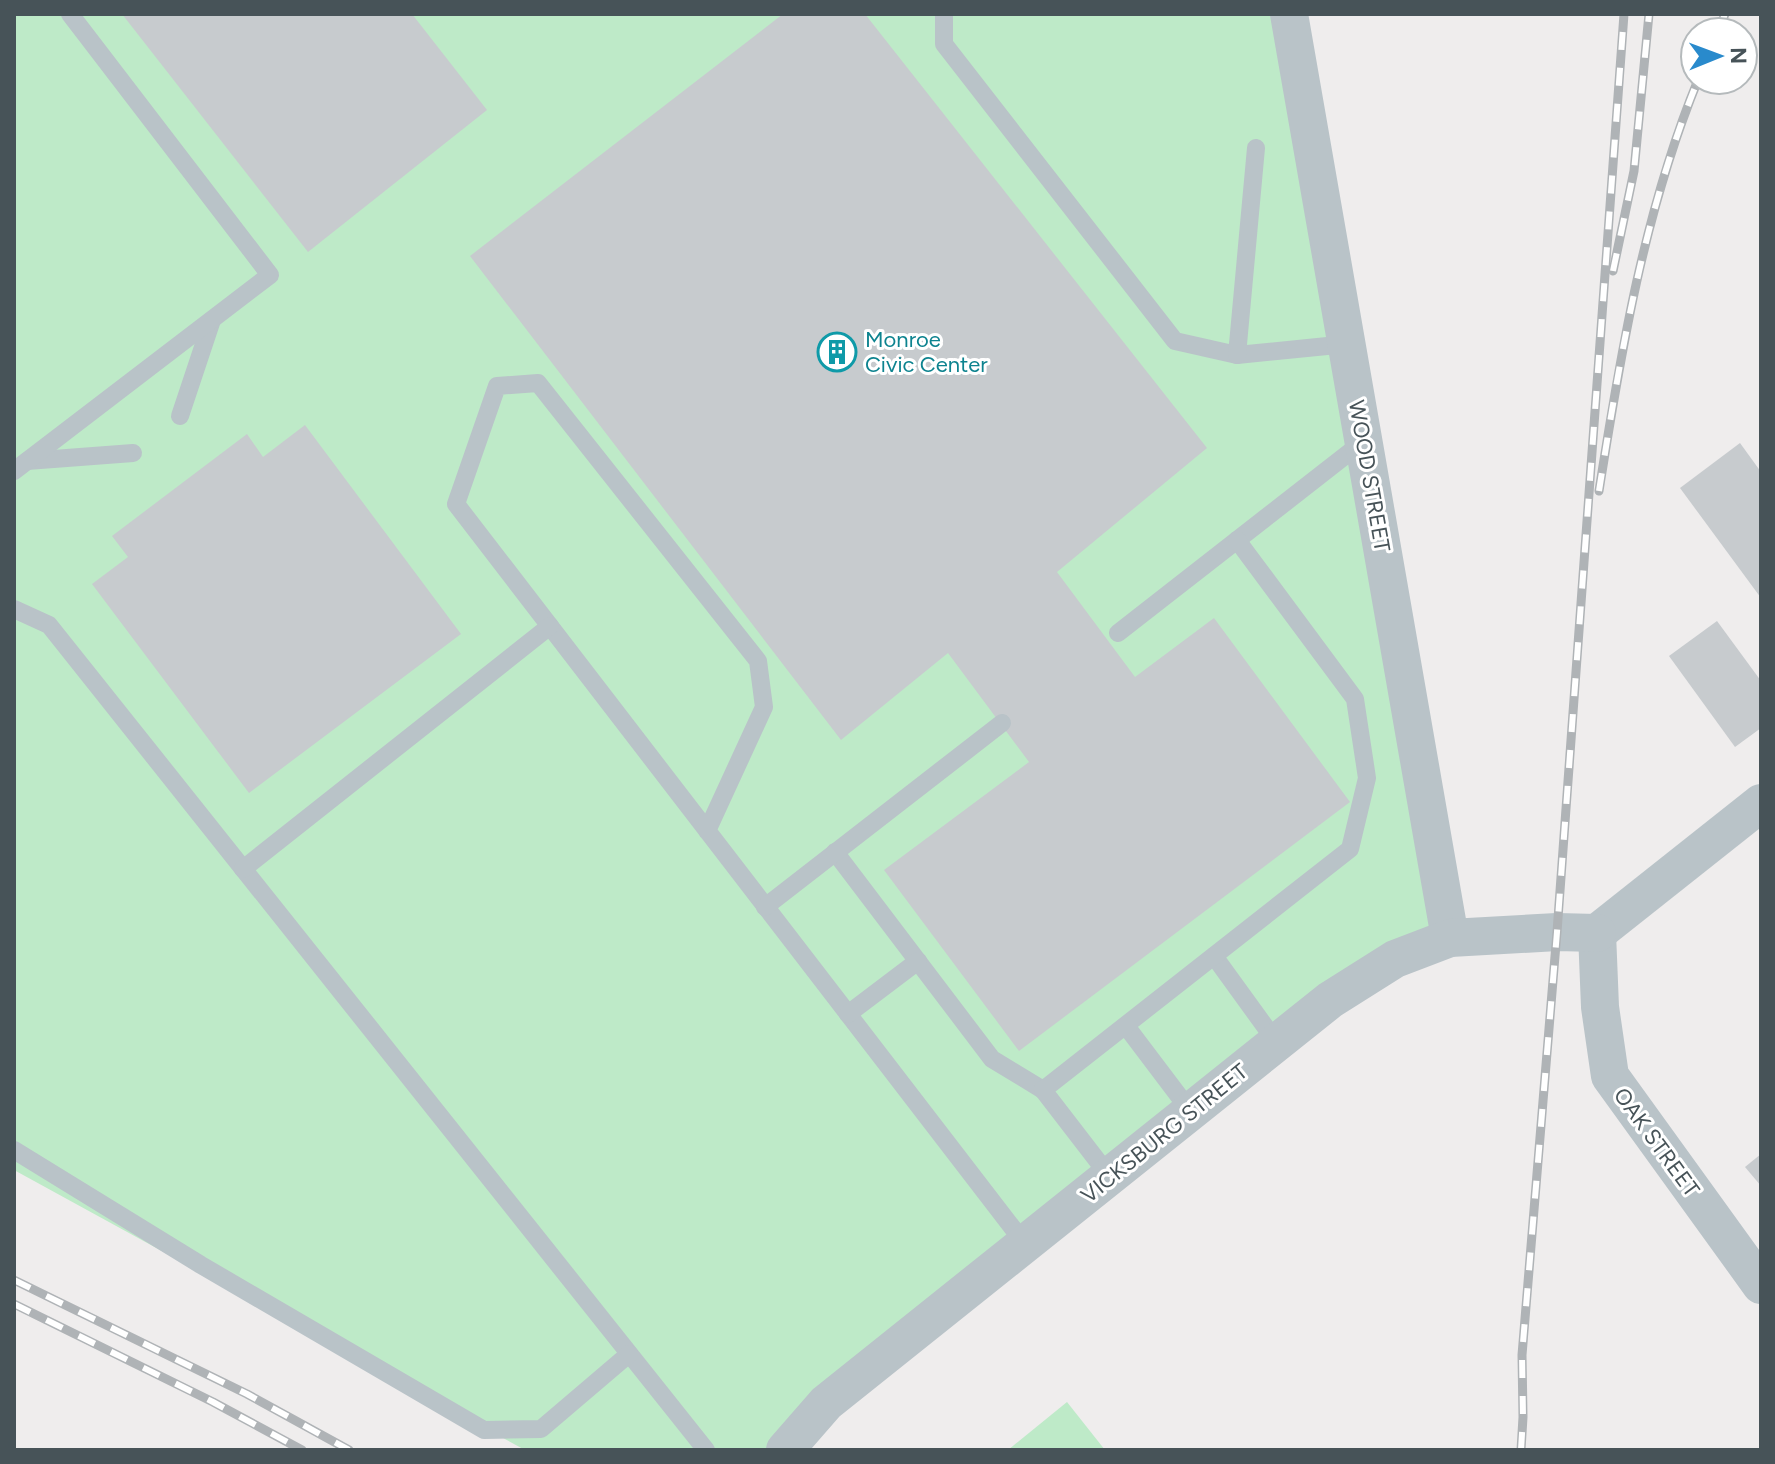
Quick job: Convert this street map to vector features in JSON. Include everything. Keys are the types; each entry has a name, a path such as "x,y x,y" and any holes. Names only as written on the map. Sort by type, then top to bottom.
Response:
{"street":[{"name":"WOOD STREET","path":"1289,14 1450,938"},
{"path":"1597,933 1761,803"},
{"name":"VICKSBURG STREET","path":"785,1450 826,1403 1330,1000 1395,959 1450,938 1597,933"},
{"name":"OAK STREET","path":"1597,933 1600,1007 1610,1076 1761,1285"}],"lane":[{"path":"20,466 270,275 70,14"},
{"path":"944,14 944,44 1175,341 1237,355 1347,344"},
{"path":"1237,355 1256,148"},
{"path":"180,416 212,320"},
{"path":"707,831 764,707 758,661 538,383 497,386 456,504 765,907 1025,1244"},
{"path":"1118,633 1364,441"},
{"path":"20,466 133,453"},
{"path":"1043,1090 1350,849 1367,778 1355,699 1237,540"},
{"path":"14,609 49,625 706,1450"},
{"path":"243,869 550,626"},
{"path":"765,907 1002,723"},
{"path":"835,852 992,1059 1043,1090 1110,1177"},
{"path":"1214,956 1277,1043"},
{"path":"848,1014 918,961"},
{"path":"1126,1026 1191,1112"},
{"path":"14,1150 201,1265 484,1430 541,1429 629,1354"}],"green space":[{"name":"Monroe Civic Center","path":"14,14 1289,14 1450,938 1395,959 785,1450 525,1450 14,1170"},
{"path":"1067,1402 1105,1450 1008,1450"}],"building":[{"path":"122,14 412,14 487,110 308,252"},
{"name":"Monroe Civic Center","path":"783,14 865,14 1207,448 1057,572 1135,677 1214,618 1350,802 1019,1051 884,870 1029,762 948,653 841,740 470,256"},
{"path":"305,425 461,634 249,793 92,584 128,557 112,536 247,434 263,457"},
{"path":"1740,443 1761,472 1761,598 1680,488"},
{"path":"1717,621 1761,681 1761,728 1735,747 1669,656"},
{"path":"1761,1154 1761,1186 1745,1167"}],"railway":[{"path":"1521,1450 1522,1355 1557,932 1624,14"},
{"path":"1613,271 1634,171 1649,14"},
{"path":"1599,491 1636,282 1663,180 1692,96"},
{"path":"14,1280 247,1394 349,1450"},
{"path":"14,1304 213,1402 302,1450"}],"place":[{"name":"Monroe Civic Center","path":"837,352"}]}
